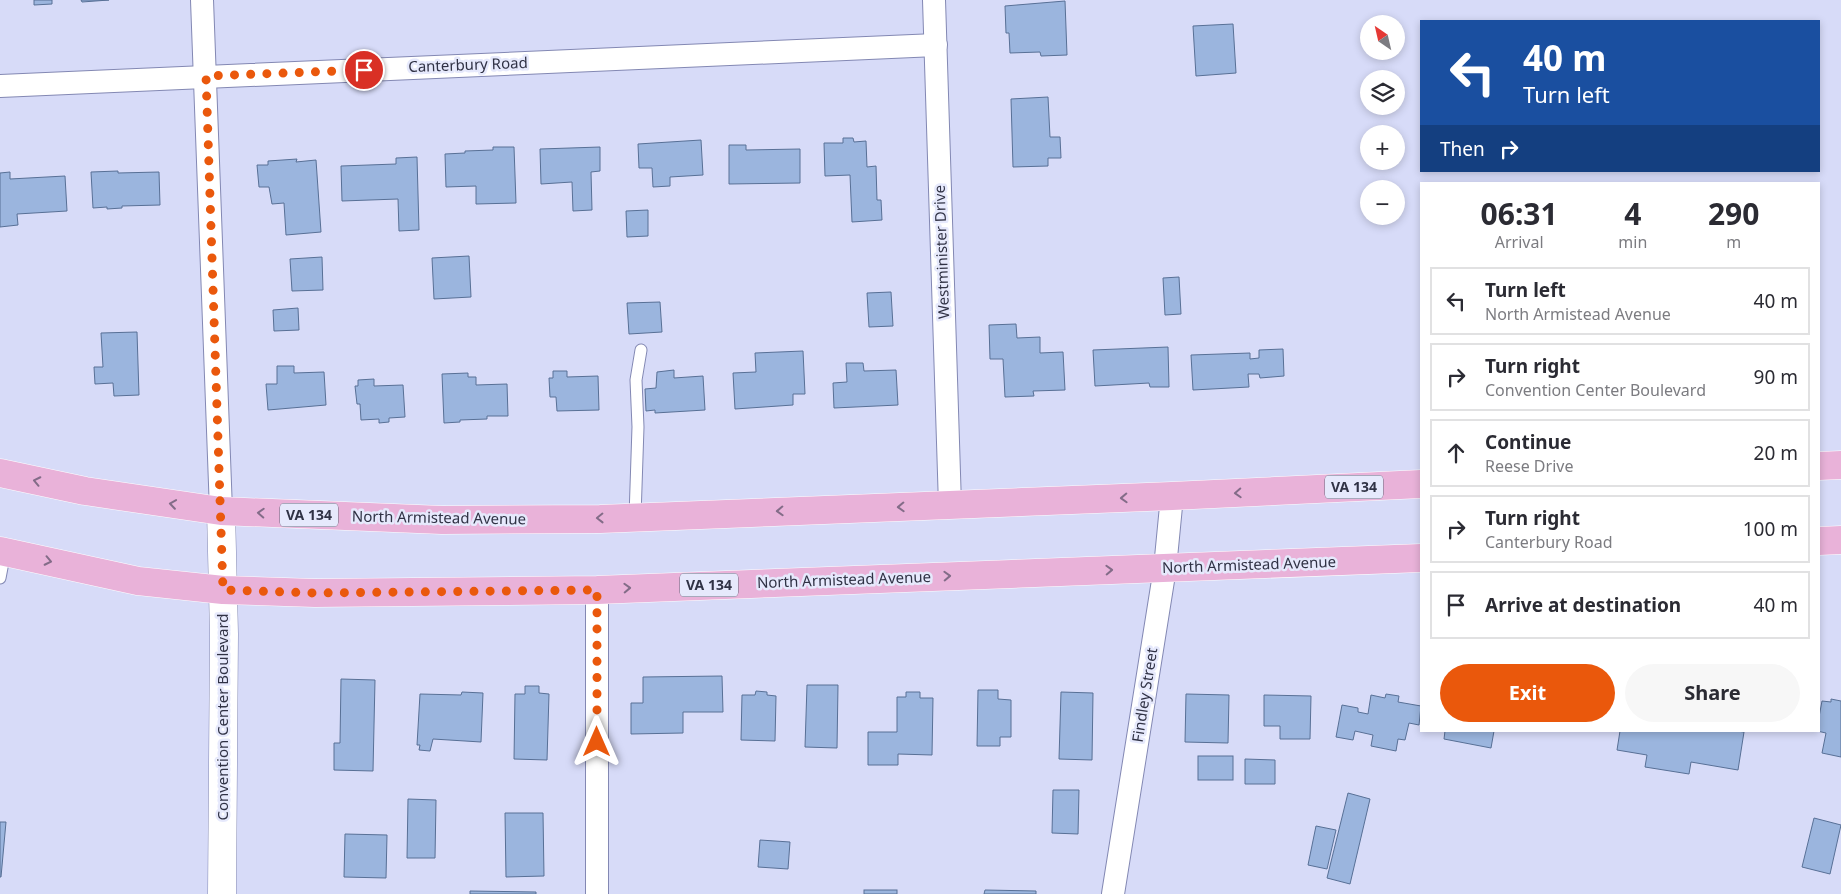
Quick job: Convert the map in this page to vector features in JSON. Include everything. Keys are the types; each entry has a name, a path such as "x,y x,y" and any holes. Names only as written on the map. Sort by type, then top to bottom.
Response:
{"main road":[{"path":"1820,466 1841,465"},
{"name":"North Armistead Avenue","path":"0,473 85,491 222,511 442,520 635,517 1172,496 1420,484"},
{"path":"1820,541 1841,540"},
{"name":"North Armistead Avenue","path":"2,560 138,581 223,590 315,593 597,590 1420,558"}],"street":[{"path":"202,0 222,511"},
{"name":"Westminister Drive","path":"934,0 950,504"},
{"name":"Canterbury Road","path":"0,86 936,45"},
{"name":"Findley Street","path":"1113,894 1165,568 1172,496"},
{"name":"Convention Center Boulevard","path":"222,511 222,894"},
{"path":"597,590 597,894"}],"lane":[{"path":"635,517 638,427 636,380 641,350"}],"building":[{"path":"34,0 52,0 52,4 34,5"},
{"path":"81,0 109,0 82,2"},
{"path":"1065,1 1067,55 1041,56 1040,52 1010,53 1009,33 1006,33 1005,6"},
{"path":"1233,24 1236,73 1196,76 1193,26"},
{"path":"1048,97 1050,137 1060,137 1061,158 1048,158 1048,166 1013,167 1011,99"},
{"path":"843,138 853,138 854,142 866,141 867,167 876,166 877,200 881,200 882,220 852,222 850,175 825,176 824,143 843,143"},
{"path":"701,140 703,175 670,177 670,186 653,187 652,168 639,168 638,144"},
{"path":"729,145 746,145 746,150 800,149 800,183 729,184"},
{"path":"493,147 514,147 516,203 476,204 476,186 446,187 445,154 493,150"},
{"path":"600,147 600,171 591,172 592,210 573,211 572,182 541,184 540,149"},
{"path":"417,157 419,230 399,231 398,199 342,201 341,166 396,164 396,158"},
{"path":"297,159 296,162 316,160 321,232 286,235 284,203 272,204 269,187 259,187 257,165 268,165 268,161"},
{"path":"118,171 118,173 159,172 160,205 122,206 122,208 107,209 107,207 93,208 91,172"},
{"path":"10,172 10,179 65,176 67,211 17,214 18,225 0,227 0,173"},
{"path":"648,210 648,236 627,237 626,211"},
{"path":"469,256 471,297 434,299 432,258"},
{"path":"322,257 323,290 292,291 290,259"},
{"path":"1179,277 1181,314 1165,315 1163,278"},
{"path":"891,292 893,326 869,327 867,293"},
{"path":"660,302 662,332 629,334 627,303"},
{"path":"298,308 299,330 274,331 273,310"},
{"path":"1016,324 1017,338 1040,337 1040,353 1063,352 1065,390 1033,391 1034,396 1005,397 1003,359 990,359 989,325"},
{"path":"137,332 139,395 114,396 113,383 95,384 94,367 103,367 101,333"},
{"path":"1168,347 1169,387 1150,387 1149,383 1095,386 1093,350"},
{"path":"1283,349 1284,376 1260,378 1259,374 1248,374 1249,387 1193,390 1191,355 1250,353 1250,359 1259,358 1259,350"},
{"path":"803,351 805,394 793,394 793,405 735,409 733,373 756,372 755,353"},
{"path":"846,363 863,363 864,371 896,370 898,405 834,408 833,383 847,382"},
{"path":"277,366 294,366 294,373 324,372 326,405 268,410 266,384 277,384"},
{"path":"674,370 674,378 703,376 705,410 655,413 655,410 646,411 645,389 656,388 657,372"},
{"path":"553,371 567,371 567,377 598,376 599,410 557,411 556,397 550,397 549,378 553,378"},
{"path":"468,373 468,377 476,377 476,385 507,384 508,416 487,416 487,419 460,420 460,422 444,423 442,374"},
{"path":"374,379 374,386 403,385 405,417 389,418 389,422 379,423 379,419 361,420 360,404 357,404 355,386 358,386 358,380"},
{"path":"722,676 723,712 683,712 683,733 631,734 631,703 643,703 643,677"},
{"path":"341,679 375,680 373,771 334,770 334,743 340,743"},
{"path":"807,685 838,685 837,748 805,747"},
{"path":"525,686 539,686 539,693 549,694 547,760 514,759 515,694 525,694"},
{"path":"978,690 998,690 998,699 1011,700 1011,737 1000,737 1000,746 977,746"},
{"path":"756,691 767,692 767,695 776,696 775,741 741,740 742,695 755,695"},
{"path":"462,692 483,693 481,742 433,739 430,751 419,750 420,745 417,745 420,694 461,695"},
{"path":"906,692 920,692 920,698 933,698 932,755 898,754 898,765 868,765 868,732 897,732 897,697 906,697"},
{"path":"1061,692 1093,693 1092,760 1059,759"},
{"path":"1186,694 1229,695 1228,743 1185,742"},
{"path":"1386,694 1399,696 1398,702 1420,706 1419,725 1409,723 1405,740 1398,739 1396,751 1371,746 1373,735 1355,731 1353,740 1336,737 1342,705 1358,708 1358,712 1368,714 1371,695 1385,698"},
{"path":"1264,695 1311,696 1310,739 1280,739 1280,726 1264,726"},
{"path":"1831,699 1841,701 1841,757 1822,753 1826,733 1820,732 1820,712 1822,701 1831,702"},
{"path":"1445,732 1494,732 1491,748 1444,739"},
{"path":"1620,732 1744,732 1738,770 1691,762 1689,774 1645,767 1647,755 1617,750"},
{"path":"1198,756 1233,756 1233,780 1198,780"},
{"path":"1245,759 1275,760 1275,784 1245,784"},
{"path":"1053,790 1079,790 1078,834 1052,833"},
{"path":"1348,793 1370,799 1350,884 1327,878"},
{"path":"408,799 436,800 435,858 407,858"},
{"path":"505,813 543,813 544,876 506,877"},
{"path":"1814,818 1841,825 1830,874 1802,867"},
{"path":"0,822 6,822 1,877 0,877"},
{"path":"1316,826 1336,830 1327,869 1308,865"},
{"path":"345,834 387,835 386,878 344,877"},
{"path":"760,840 790,842 788,869 758,867"},
{"path":"864,890 897,890 897,894 864,894"},
{"path":"985,890 1036,891 1036,894 984,894"},
{"path":"470,891 536,892 536,894 470,894"}],"route":[{"path":"364,70 206,76 222,511 223,590 315,593 597,590 597,742"}]}
